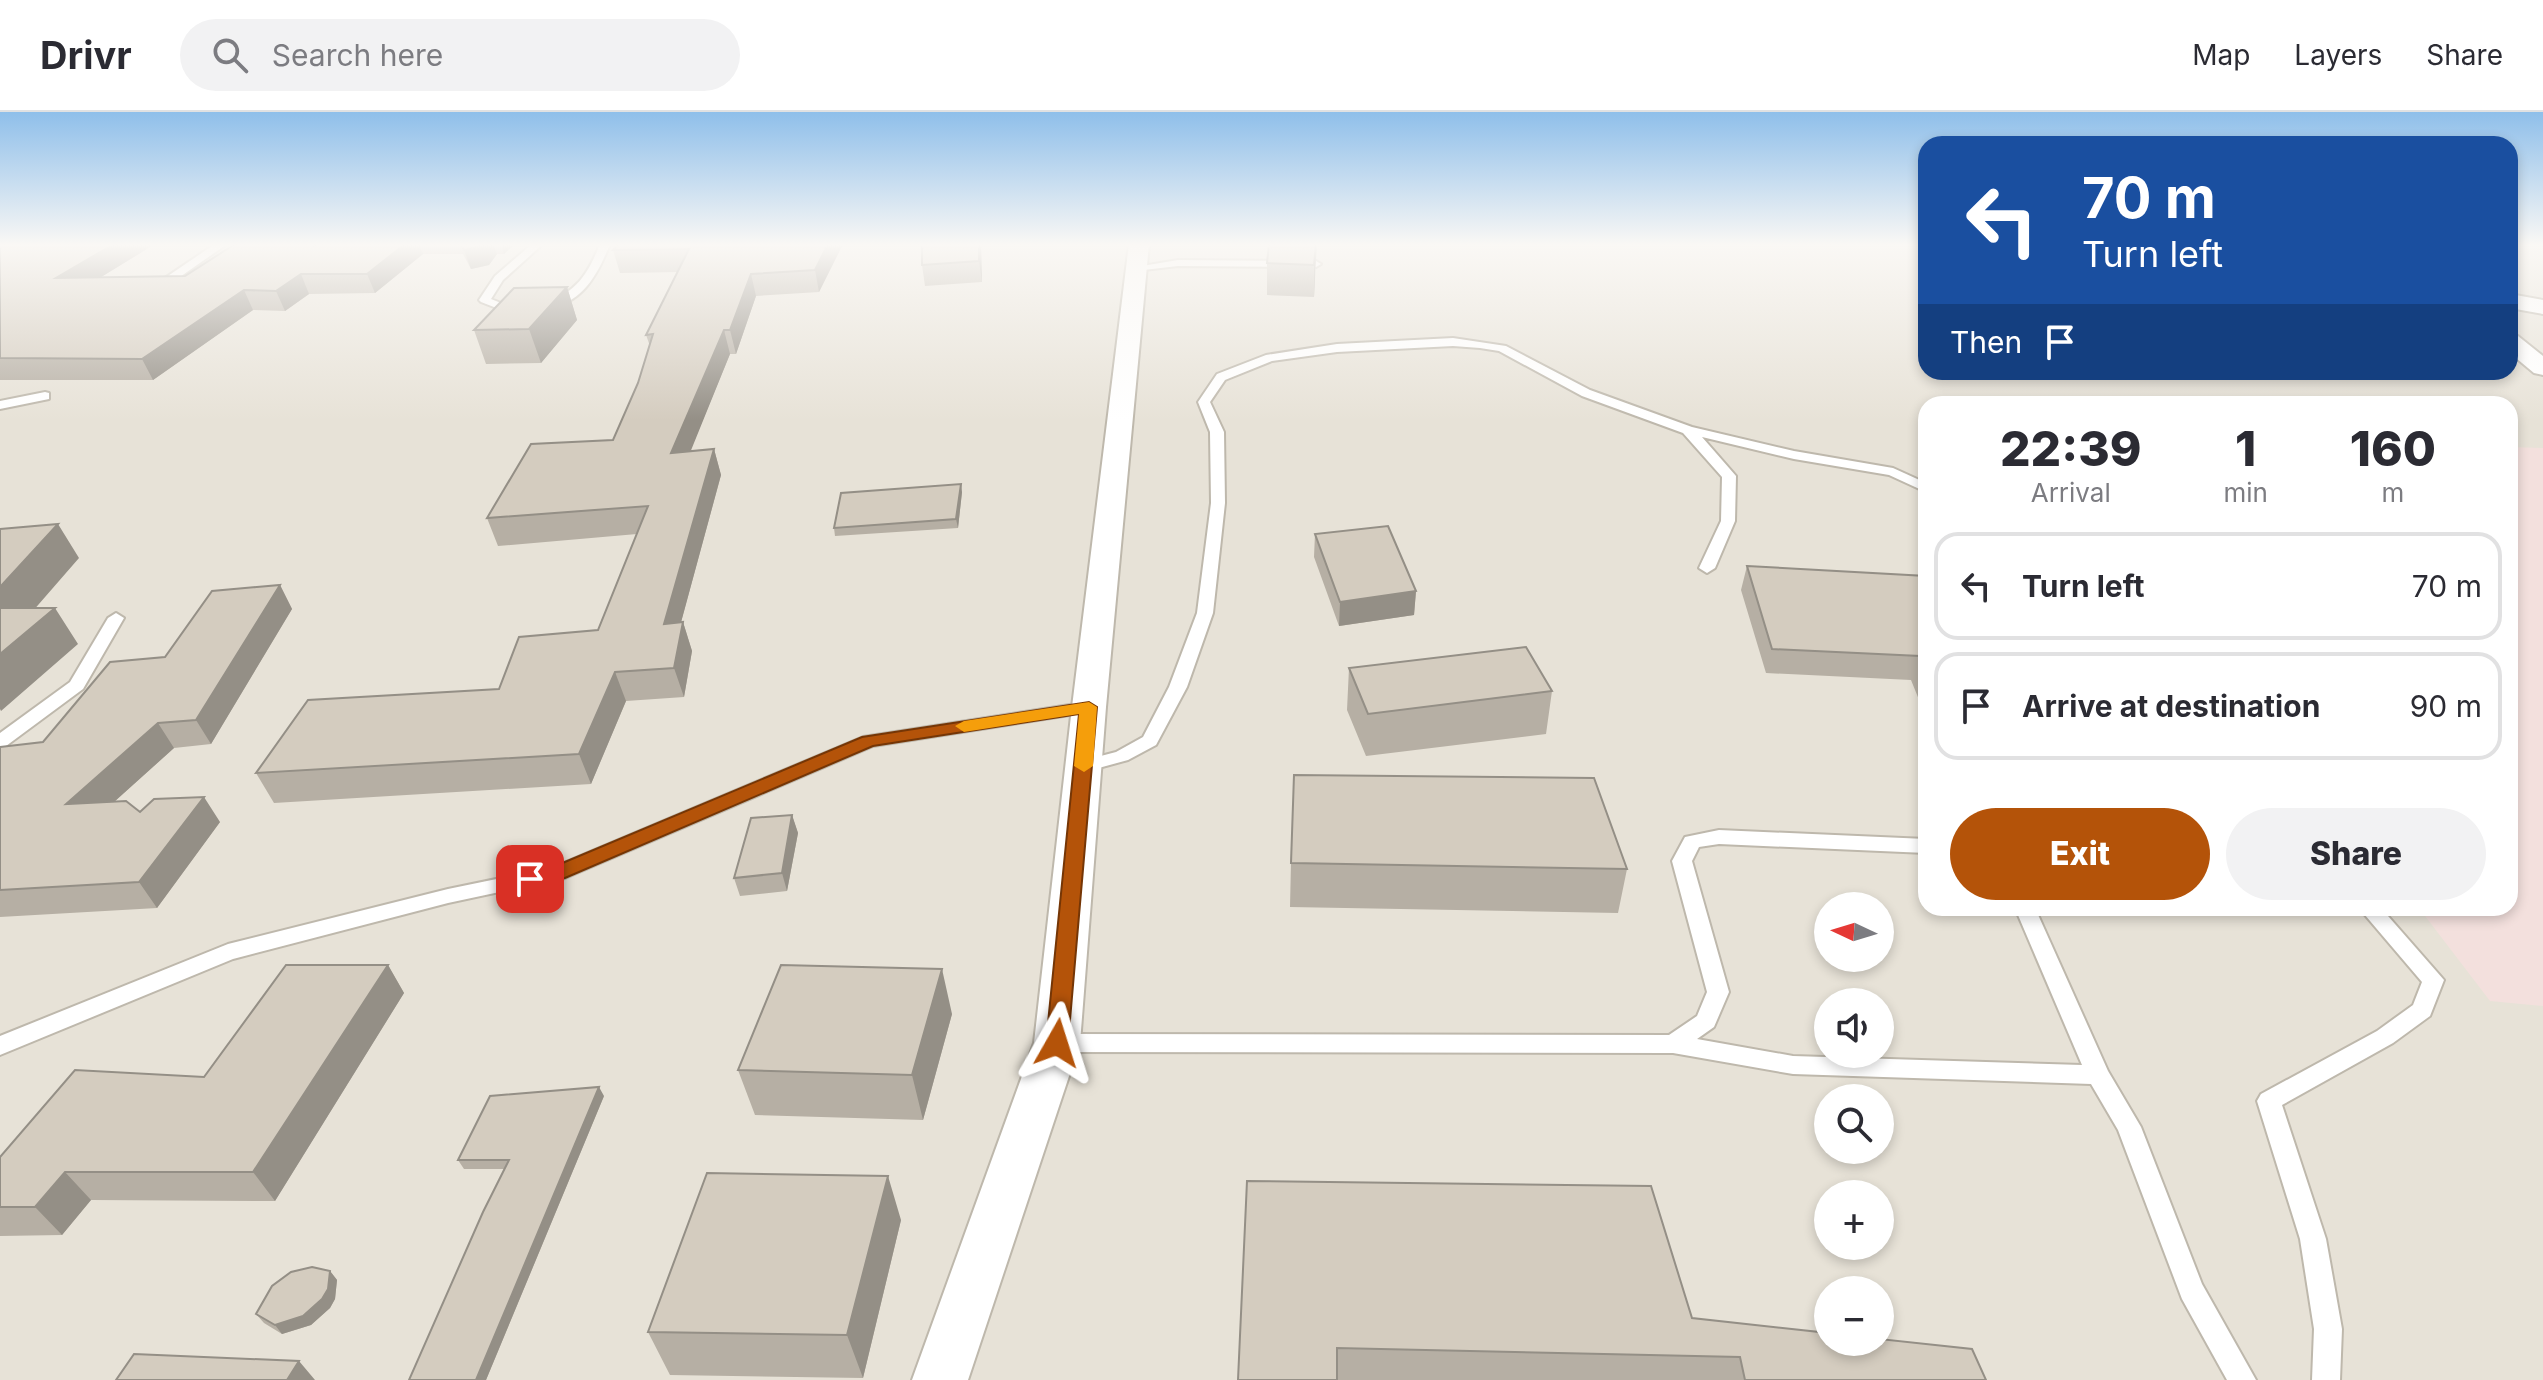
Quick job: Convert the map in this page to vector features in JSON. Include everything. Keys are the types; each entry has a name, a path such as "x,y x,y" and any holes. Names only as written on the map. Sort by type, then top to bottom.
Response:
{"street":[{"path":"940,1380 1057,1043 1132,303"},
{"path":"2522,303 2543,307"},
{"path":"2518,328 2543,338"},
{"path":"2518,348 2543,368"}],"lane":[{"path":"492,303 528,306 552,303"},
{"path":"1084,766 1122,756 1150,741 1178,687 1205,613 1218,503 1217,432 1204,402 1221,377 1270,358 1337,348 1453,342 1502,348 1586,393 1688,430 1794,455 1893,472 1918,484"},
{"path":"0,405 45,396"},
{"path":"1688,430 1729,476 1728,521 1707,568"},
{"path":"0,742 77,685 116,618"},
{"path":"0,1046 228,952 448,896 558,873 869,741 1089,707"},
{"path":"1673,1044 1706,1021 1718,992 1682,861 1692,842 1719,837 1918,846"},
{"path":"2028,916 2098,1075 2129,1127 2191,1290 2242,1380"},
{"path":"2326,1380 2328,1329 2313,1239 2269,1101 2385,1037 2422,1010 2433,980 2376,916"},
{"path":"1057,1043 1673,1044 1793,1065 2098,1075"}],"shaded area":[{"path":"0,303 1918,303 1918,380 2518,380 2518,303 2543,303 2543,1380 0,1380"},
{"path":"2518,447 2543,448 2543,1006 2490,1001 2425,916 2518,916"}],"building":[{"path":"0,303 225,303 142,359 0,358"},
{"path":"500,303 552,303 529,329 474,330"},
{"path":"662,303 740,303 730,330 724,330 671,453 714,449 664,624 683,622 674,668 615,672 579,754 256,773 308,700 499,689 519,637 598,630 648,506 487,518 531,444 613,440 638,383 653,334 646,335"},
{"path":"961,484 956,519 834,528 841,493"},
{"path":"58,524 0,587 0,529"},
{"path":"1388,526 1416,591 1340,602 1315,534"},
{"path":"1747,566 1918,576 1918,656 1772,649"},
{"path":"280,585 196,720 158,723 66,804 126,801 140,812 154,799 204,797 139,882 0,890 0,747 43,742 110,662 165,657 212,591"},
{"path":"0,608 55,608 0,654"},
{"path":"1526,647 1552,691 1368,714 1349,668"},
{"path":"1294,775 1594,778 1627,869 1291,863"},
{"path":"792,815 782,873 734,878 751,818"},
{"path":"286,965 388,965 253,1172 65,1172 35,1207 0,1207 0,1157 75,1070 204,1077"},
{"path":"781,965 942,969 912,1075 738,1070"},
{"path":"599,1087 476,1380 409,1380 509,1160 458,1160 490,1096"},
{"path":"707,1173 888,1176 847,1335 648,1332"},
{"path":"1247,1181 1651,1186 1692,1318 1814,1331 1814,1356 1894,1356 1894,1341 1972,1349 1986,1380 1745,1380 1740,1357 1337,1348 1337,1380 1238,1380"},
{"path":"312,1267 330,1271 328,1289 303,1316 275,1325 256,1314 272,1286 291,1272"},
{"path":"134,1354 299,1361 287,1380 116,1380"}],"slow traffic":[{"path":"964,726 1089,707 1084,766"}],"route":[{"path":"530,879 558,873 869,741 1089,707 1057,1043"}]}
